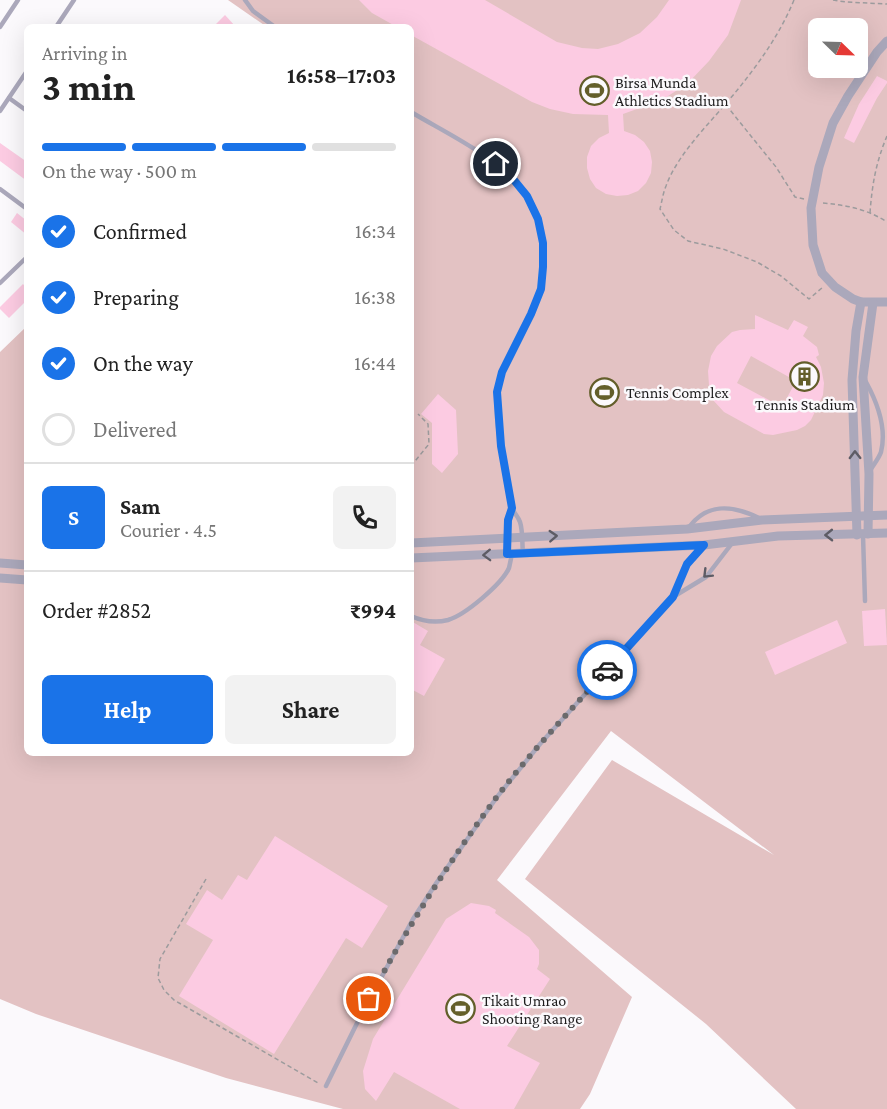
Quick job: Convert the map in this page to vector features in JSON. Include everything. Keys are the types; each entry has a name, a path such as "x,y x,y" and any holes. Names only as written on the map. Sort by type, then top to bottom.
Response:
{"street":[{"path":"887,41 848,96 833,123 819,167 811,208 813,245 822,273 835,287 853,299 861,302 887,302"},
{"path":"861,302 852,371 856,516 863,534"},
{"path":"863,534 868,516 869,474 863,377 873,303"},
{"path":"414,543 687,530 762,520 887,515"},
{"path":"414,558 704,545 778,537 887,533"},
{"path":"0,563 24,565"},
{"path":"0,578 24,579"}],"lane":[{"path":"0,27 18,0"},
{"path":"58,24 74,0"},
{"path":"245,0 253,11 271,24"},
{"path":"0,111 24,76"},
{"path":"9,98 24,109"},
{"path":"414,114 484,155 509,174 527,196 538,219 543,243 541,289 502,372 497,392 501,446 512,508 520,521 523,554"},
{"path":"0,189 24,207"},
{"path":"0,283 24,260"},
{"path":"863,377 876,399 883,439 881,452 869,474"},
{"path":"414,617 431,621 448,620 475,605 502,578 508,569 510,554 507,539 508,520 512,508"},
{"path":"687,530 694,520 708,510 719,508 740,510 762,520"},
{"path":"708,510 713,526"},
{"path":"863,534 865,601"},
{"path":"326,1086 362,1013 408,930 437,882 497,797 540,744 673,597 706,577 732,542"},
{"path":"673,597 687,564 704,545"}],"path":[{"path":"794,0 778,34 725,105 694,140 674,169 660,208 674,230 688,241 723,249 757,262 781,276 809,299 829,280"},
{"path":"832,0 887,4"},
{"path":"725,105 776,167 795,197 850,206 887,222"},
{"path":"870,213 872,185 878,157 887,136"},
{"path":"414,462 429,444 428,424 418,414"},
{"path":"206,879 160,959 158,978 164,990 174,1000 311,1080 326,1086"}],"shaded area":[{"path":"228,0 887,0 887,1109 796,1109 706,1024 525,879 612,760 774,855 611,731 497,880 632,997 590,1094 580,1109 343,1109 226,1078 36,1014 0,999 0,352 24,329 24,756 414,756 414,24 263,24"}],"building":[{"name":"Birsa Munda Athletics Stadium","path":"359,0 485,0 557,42 598,49 618,44 640,33 657,17 669,0 741,0 728,35 709,61 688,83 662,100 623,114 624,131 644,142 650,151 652,162 651,173 646,183 638,191 617,196 606,194 596,188 587,168 587,157 591,146 599,138 609,133 608,115 573,114 532,102 414,37 414,24 392,24 372,13"},
{"path":"225,15 233,24 216,24"},
{"path":"877,76 887,83 854,143 844,138 859,104"},
{"path":"0,143 24,160 24,179 0,161"},
{"path":"17,213 24,219 24,233 11,222"},
{"path":"23,284 24,303 9,318 0,307"},
{"name":"Tennis Stadium","path":"755,315 788,330 794,320 808,327 803,336 817,347 819,355 816,357 821,367 824,383 823,395 811,420 797,430 773,435 764,434 724,412 713,400 708,371 711,356 717,346 732,332 755,329","holes":["751,356 796,381 782,407 737,383"]},
{"path":"438,394 456,410 458,454 442,473 432,464 432,423 421,414"},
{"path":"885,609 887,645 864,646 862,611"},
{"path":"837,620 847,643 775,675 765,652"},
{"path":"414,623 428,631 420,645 445,659 424,696 414,691"},
{"path":"275,836 388,906 362,948 346,938 274,1054 179,996 213,940 186,924 207,890 222,900 238,875 247,880"},
{"name":"Tikait Umrao Shooting Range","path":"471,903 489,906 496,910 495,913 529,937 539,950 537,969 550,979 507,1046 540,1063 514,1109 460,1109 394,1072 376,1101 365,1089 363,1071 373,1039 446,919"}],"way so far":[{"path":"369,999 413,919 497,797 540,744 607,670"}],"place":[{"name":"Birsa Munda Athletics Stadium","path":"594,91"},
{"name":"Tennis Stadium","path":"805,376"},
{"name":"Tennis Complex","path":"605,392"},
{"name":"Tikait Umrao Shooting Range","path":"461,1009"}],"route":[{"path":"496,164 509,174 527,196 538,219 543,243 541,289 502,372 497,392 501,446 512,508 508,520 507,554 704,545 687,564 673,597 607,670"}]}
